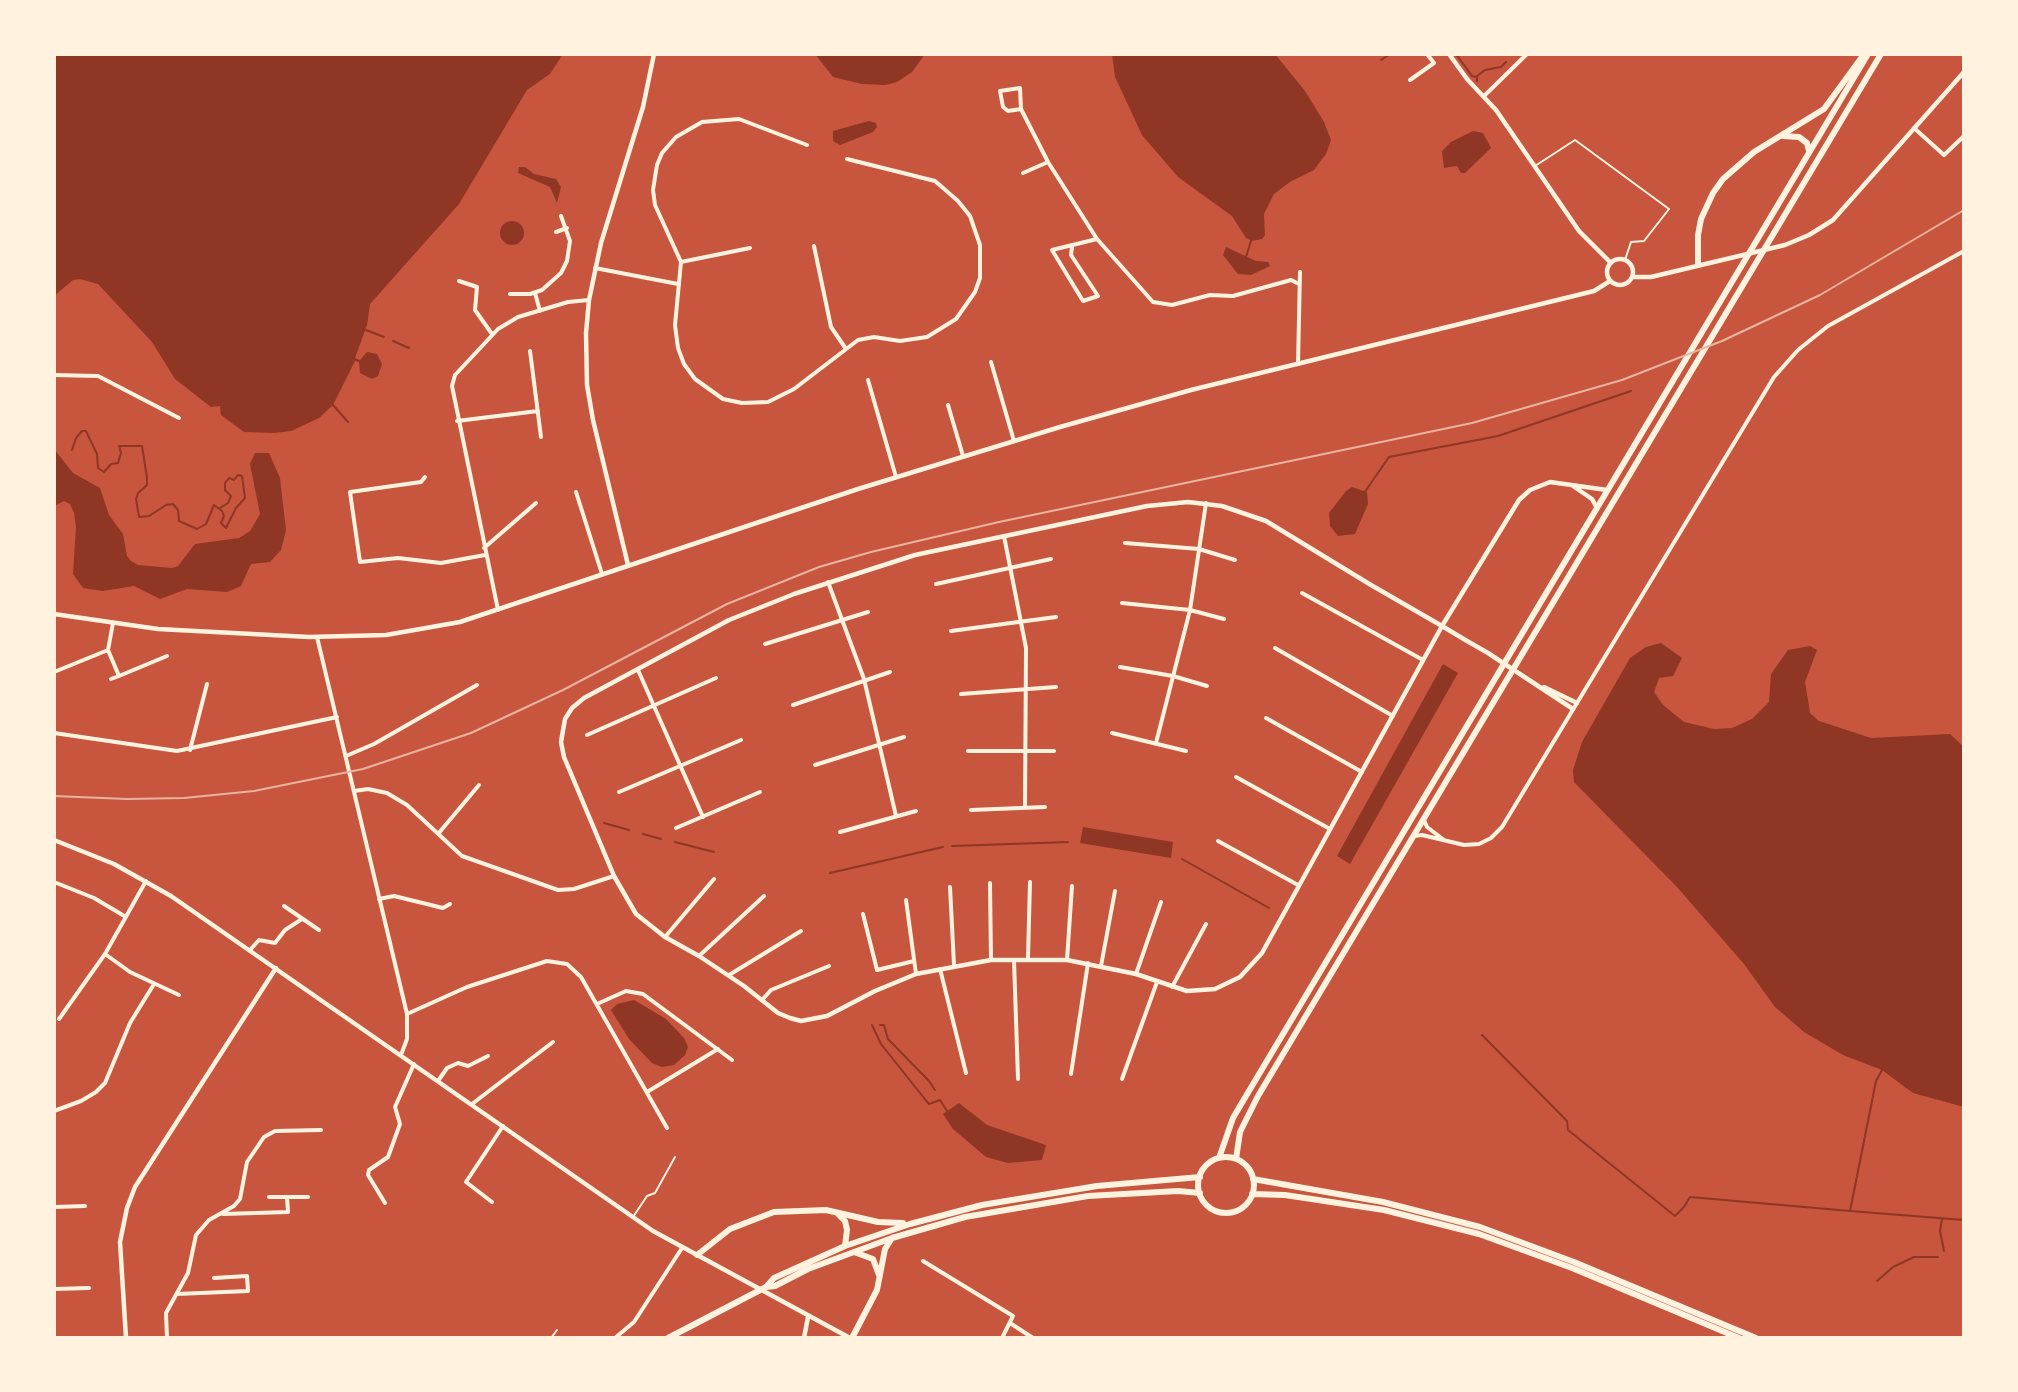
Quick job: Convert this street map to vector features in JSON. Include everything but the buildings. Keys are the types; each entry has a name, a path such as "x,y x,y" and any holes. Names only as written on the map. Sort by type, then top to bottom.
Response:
{"main road":[{"path":"1698,265 1698,235 1713,193 1737,164 1824,109 1866,54"},
{"path":"1219,1158 1233,1118 1866,54"},
{"path":"1236,1160 1237,1142 1246,1118 1881,54"},
{"path":"1781,137 1799,137 1807,143 1809,152"},
{"path":"1219,1158 1236,1160 1247,1167 1253,1179 1252,1194 1240,1209 1222,1213 1210,1208 1200,1193 1200,1178 1207,1165 1219,1158"},
{"path":"766,1287 774,1278 845,1246 910,1224 982,1205 1051,1192 1200,1178"},
{"path":"1253,1179 1383,1202 1480,1227 1574,1262 1756,1338"},
{"path":"668,1338 766,1287 892,1238 964,1217 1045,1201 1140,1192 1200,1193"},
{"path":"1252,1194 1285,1195 1339,1202 1456,1227 1572,1268 1739,1338"},
{"path":"697,1256 730,1229 774,1212 795,1209 825,1210 878,1222 910,1224"},
{"path":"838,1213 845,1221 847,1230 845,1246"},
{"path":"851,1338 870,1306 880,1278 885,1249 892,1238"},
{"path":"853,1252 873,1259 880,1278"}],"street":[{"path":"628,565 599,449 587,386 586,349 589,300 595,268 643,107 654,54"},
{"path":"1410,80 1434,63 1427,54"},
{"path":"1449,54 1467,79 1484,96 1580,231 1611,263"},
{"path":"1484,96 1527,54"},
{"path":"1632,277 1631,265 1625,260 1617,259 1611,263 1607,273 1610,281 1617,285 1624,285 1632,277 1651,277 1785,245 1809,235 1833,220 1964,72"},
{"path":"1021,109 1008,111 1003,107 1000,91 1020,88 1021,109 1048,162 1097,239 1147,298 1162,305 1210,295 1238,295 1291,280 1299,284"},
{"path":"807,145 739,119 702,122 676,137 662,153 657,165 653,190 657,210 681,262 675,334 684,364 695,379 723,399 754,404 782,398 846,349 866,338 916,340 944,328 956,319 971,299 980,278 980,245 970,216 958,201 935,182 847,159"},
{"path":"1914,129 1944,155 1964,136"},
{"path":"1023,173 1048,162"},
{"path":"510,294 535,293 553,283 565,267 570,248 567,228 561,216"},
{"path":"556,232 567,228"},
{"path":"1072,247 1071,255 1098,296 1083,301 1052,250 1066,246 1072,247 1097,239"},
{"path":"814,246 831,327 846,349"},
{"path":"681,262 750,248"},
{"path":"1414,836 1464,845 1479,844 1491,838 1502,827 1774,377 1798,350 1828,326 1964,251"},
{"path":"595,268 678,284"},
{"path":"1298,364 1300,272"},
{"path":"459,281 477,287 475,310 492,334"},
{"path":"54,614 204,633 317,637 418,631 460,622 896,477 1014,441 1162,398 1594,291 1610,281"},
{"path":"535,293 540,311"},
{"path":"498,609 457,420 452,386 455,375 481,344 518,317 568,302 589,300"},
{"path":"530,351 541,437"},
{"path":"991,362 1014,441"},
{"path":"54,375 98,376 179,418"},
{"path":"868,380 896,477"},
{"path":"948,405 963,456"},
{"path":"457,420 538,411"},
{"path":"425,477 421,482 350,492 360,562 398,558 441,564 485,555"},
{"path":"1573,709 1537,684 1442,626 1266,521 1206,503 1188,502 1147,506 915,555 828,582 729,620 578,703 566,719 562,730 564,757 614,876 636,914 665,937 729,975 778,1013 790,1018 813,1020 827,1016 875,991 916,974 954,965 991,960 1028,958 1067,960 1136,974 1187,991 1215,989 1240,977 1262,953 1442,626 1519,500 1537,486 1550,482 1568,483 1597,491 1607,490"},
{"path":"1568,483 1592,499 1596,508"},
{"path":"576,492 602,574"},
{"path":"484,549 536,503"},
{"path":"1156,743 1190,610 1206,503"},
{"path":"1004,536 1026,648 1025,807"},
{"path":"1125,543 1199,549 1235,560"},
{"path":"936,584 1052,559"},
{"path":"828,582 864,680 896,816"},
{"path":"1302,593 1423,660"},
{"path":"1122,603 1190,610 1224,619"},
{"path":"765,644 868,612"},
{"path":"951,631 1056,617"},
{"path":"113,623 108,650 119,676"},
{"path":"317,637 408,1014 407,1039 401,1055"},
{"path":"1275,648 1393,716"},
{"path":"54,672 108,650"},
{"path":"111,679 166,656"},
{"path":"1120,667 1173,676 1207,686"},
{"path":"638,670 703,817"},
{"path":"793,705 890,672"},
{"path":"587,735 716,678"},
{"path":"190,750 207,684"},
{"path":"1537,684 1576,703"},
{"path":"346,756 374,744 477,686"},
{"path":"961,694 1056,687"},
{"path":"54,733 177,751 337,717"},
{"path":"1266,718 1362,772"},
{"path":"1112,733 1186,751"},
{"path":"815,765 904,737"},
{"path":"619,792 741,740"},
{"path":"968,751 1054,751"},
{"path":"1236,777 1330,829"},
{"path":"438,834 479,785"},
{"path":"354,791 368,789 387,793 407,806 467,859 558,890 574,890 614,876"},
{"path":"676,828 760,792"},
{"path":"971,810 1046,807"},
{"path":"840,832 916,811"},
{"path":"1424,819 1427,827 1444,841"},
{"path":"54,840 114,864 146,881 250,950 633,1217 682,1248 851,1338"},
{"path":"1218,841 1298,885"},
{"path":"665,937 714,879"},
{"path":"59,1019 105,954 146,881"},
{"path":"54,882 94,898 126,917"},
{"path":"1028,958 1030,882"},
{"path":"990,883 991,960"},
{"path":"1067,960 1072,886"},
{"path":"950,887 954,965"},
{"path":"1101,966 1115,891"},
{"path":"380,899 394,896 443,908 450,904"},
{"path":"699,956 764,896"},
{"path":"906,900 916,974"},
{"path":"1136,974 1161,902"},
{"path":"284,906 319,930"},
{"path":"863,914 877,970 914,962"},
{"path":"250,950 259,940 274,943 285,930 302,919"},
{"path":"1172,987 1206,924"},
{"path":"729,975 801,930"},
{"path":"105,954 130,972 179,995"},
{"path":"1014,959 1018,1079"},
{"path":"408,1014 467,987 547,961 562,963 574,969 597,1004 668,1128"},
{"path":"1071,1074 1088,963"},
{"path":"762,1000 771,990 829,966"},
{"path":"126,1338 120,1242 127,1208 135,1186 276,968"},
{"path":"940,968 966,1073"},
{"path":"1122,1080 1157,982"},
{"path":"54,1111 89,1097 105,1083 130,1023 154,984"},
{"path":"597,1004 626,991 643,994 732,1060"},
{"path":"472,1104 554,1042"},
{"path":"647,1092 718,1049"},
{"path":"438,1081 447,1068 458,1063 468,1066 488,1056"},
{"path":"385,1203 368,1174 369,1170 388,1157 400,1124 395,1107 414,1064"},
{"path":"492,1202 466,1182 503,1126"},
{"path":"167,1338 166,1313 188,1273 196,1235 209,1220 240,1199 247,1162 264,1137 275,1131 321,1130"},
{"path":"269,1197 308,1197"},
{"path":"220,1214 288,1212 287,1197"},
{"path":"54,1207 85,1206"},
{"path":"615,1338 634,1322 682,1248"},
{"path":"923,1261 1013,1316 1002,1338"},
{"path":"176,1294 248,1291 247,1276 214,1278"},
{"path":"54,1289 89,1288"},
{"path":"804,1338 808,1317"},
{"path":"1010,1323 1033,1338"}],"lane":[{"path":"1535,166 1575,140 1669,209 1644,241 1631,242 1625,260"},
{"path":"633,1217 647,1196 655,1192 675,1157"},
{"path":"551,1338 557,1330"}],"shaded area":[{"path":"54,54 563,54 550,74 527,90 459,204 370,304 367,325 355,358 360,360 367,352 377,354 382,364 378,376 372,379 360,373 359,362 355,361 333,405 319,418 291,431 274,433 244,432 221,415 220,406 211,407 175,379 152,342 98,284 80,279 73,280 54,296"},
{"path":"815,54 925,54 912,72 897,82 885,85 862,84 833,77"},
{"path":"1112,54 1275,54 1305,91 1324,122 1331,140 1326,154 1314,170 1290,182 1274,194 1264,214 1265,235 1262,239 1252,241 1246,238 1232,216 1178,177 1142,135 1115,77"},
{"path":"869,121 876,123 877,127 873,132 840,145 833,141 833,131"},
{"path":"1473,131 1483,133 1491,148 1465,173 1461,173 1457,166 1444,168 1442,151 1451,142"},
{"path":"519,167 525,167 534,174 556,179 561,187 557,203 550,187 518,173"},
{"path":"512,221 520,225 524,233 520,241 512,245 504,241 500,233 504,225"},
{"path":"1226,247 1256,261 1268,262 1270,266 1251,275 1238,274 1223,255"},
{"path":"54,449 73,473 100,488 109,515 123,534 127,556 131,561 138,565 172,568 178,566 195,544 239,538 250,531 260,514 250,464 255,453 269,453 280,478 286,530 281,550 270,562 251,564 241,586 227,592 187,589 160,599 134,586 103,591 83,588 73,574 76,527 74,513 70,504 64,501 54,506"},
{"path":"1352,487 1367,492 1368,504 1355,534 1338,536 1330,526 1329,513 1346,491"},
{"path":"1661,643 1682,658 1673,676 1659,678 1654,692 1663,705 1684,722 1714,729 1732,728 1752,719 1769,702 1771,674 1788,650 1810,646 1817,650 1805,682 1810,713 1819,721 1871,738 1950,734 1964,747 1964,1107 1913,1093 1882,1070 1843,1055 1804,1032 1775,1007 1744,964 1677,887 1574,782 1573,770 1582,742 1630,658 1646,647"},
{"path":"1443,664 1458,673 1350,864 1337,856"},
{"path":"1083,827 1173,842 1171,858 1080,843"},
{"path":"634,1000 666,1019 684,1038 688,1047 685,1055 674,1065 662,1067 652,1063 629,1039 611,1010 617,1004"},
{"path":"959,1103 987,1125 1046,1145 1042,1160 1008,1163 986,1157 953,1129 943,1114"}],"waterway":[{"path":"1381,60 1390,54"},
{"path":"1456,54 1472,76 1477,77 1477,81"},
{"path":"1477,76 1485,70 1501,67 1506,62"},
{"path":"1246,257 1251,241"},
{"path":"366,330 384,337"},
{"path":"393,341 409,348"},
{"path":"1364,493 1389,457 1498,436 1631,391"},
{"path":"333,405 348,422"},
{"path":"72,450 76,438 82,431 86,431 97,454 98,468 104,472 111,464 118,463 121,453 119,446 142,446 147,485 138,493 136,499 139,517 149,516 166,505 173,504 178,510 179,521 197,529 206,524 214,505 222,511 224,516 221,523 226,528"},
{"path":"220,508 228,503 231,496 225,490 225,483 229,478 234,480 238,475 242,476 245,498 236,508 226,528"},
{"path":"604,823 629,830"},
{"path":"643,834 661,839"},
{"path":"675,842 714,852"},
{"path":"952,846 1068,842"},
{"path":"830,873 943,847"},
{"path":"1182,859 1269,908"},
{"path":"872,1025 881,1044 929,1104 940,1100 947,1111"},
{"path":"880,1025 884,1025 888,1039 935,1090"},
{"path":"1482,1035 1567,1121 1568,1130 1675,1216 1690,1197 1850,1211 1876,1081 1882,1070"},
{"path":"1850,1211 1964,1220"},
{"path":"1942,1219 1940,1231 1944,1251"},
{"path":"1877,1281 1893,1267 1914,1257 1938,1257"}],"railway":[{"path":"54,796 127,799 184,798 254,791 363,769 471,733 563,690 727,604 819,567 871,552 999,522 1472,423 1622,380 1722,341 1820,295 1964,210"}]}
